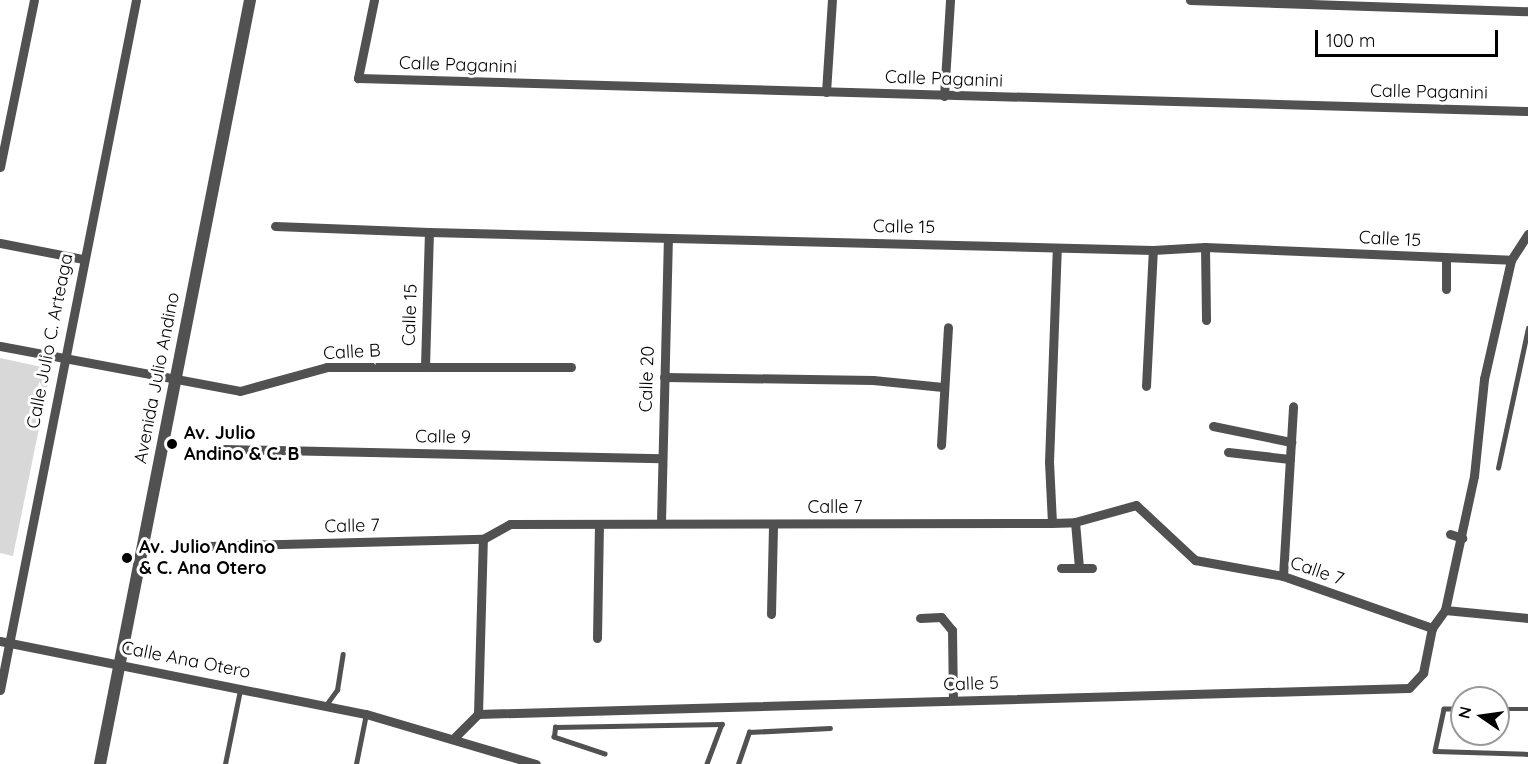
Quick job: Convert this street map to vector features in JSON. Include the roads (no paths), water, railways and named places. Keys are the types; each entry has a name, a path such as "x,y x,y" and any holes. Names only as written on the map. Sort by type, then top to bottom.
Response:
{"street":[{"path":"0,167 34,0"},
{"name":"Calle Julio C. Arteaga","path":"0,690 5,642 136,0"},
{"name":"Avenida Julio Andino","path":"100,764 250,0"},
{"name":"Calle Paganini","path":"374,0 358,78 1528,111"},
{"path":"826,92 832,0"},
{"path":"944,96 950,0"},
{"path":"1190,0 1528,11"},
{"path":"275,226 429,232"},
{"name":"Calle 15","path":"425,366 429,232 1153,250 1205,247 1511,260"},
{"path":"1528,234 1511,260 1484,379 1474,476 1445,610 1528,618"},
{"name":"Calle 20","path":"661,522 668,238"},
{"path":"0,243 83,259"},
{"path":"1205,247 1206,320"},
{"path":"1052,524 1049,462 1057,248"},
{"path":"1146,386 1153,250"},
{"path":"1446,258 1446,289"},
{"path":"940,445 942,387 948,327"},
{"name":"Calle B","path":"0,346 240,391 327,367 571,367"},
{"path":"664,378 873,380 942,387"},
{"path":"1283,576 1293,406"},
{"path":"1213,426 1292,442"},
{"name":"Calle 9","path":"225,449 661,458"},
{"path":"1228,452 1290,459"},
{"name":"Calle 7","path":"207,546 483,539 510,524 661,522 1052,524 1075,522 1136,505 1195,560 1283,576 1432,628"},
{"path":"1075,522 1079,568"},
{"path":"597,638 598,524"},
{"path":"771,614 773,524"},
{"path":"1450,534 1462,538"},
{"path":"455,737 478,714 483,539"},
{"path":"1061,568 1092,568"},
{"name":"Calle 5","path":"478,714 1409,688 1424,673 1432,628 1445,610"},
{"path":"920,618 941,617 952,630 954,700"},
{"name":"Calle Ana Otero","path":"5,642 240,687 366,714 455,737 537,764"}],"lane":[{"path":"1498,468 1528,328"},
{"path":"326,705 337,690 343,654"},
{"path":"225,764 240,687"},
{"path":"1450,709 1444,709 1434,751 1528,754"},
{"path":"1510,709 1528,709"},
{"path":"356,764 366,714"},
{"path":"605,754 554,737 555,727 722,724 707,764"},
{"path":"738,764 749,732 830,728"}],"place":[{"name":"Av. Julio Andino & C. B","path":"172,444"},
{"name":"Av. Julio Andino & C. Ana Otero","path":"127,558"}]}
